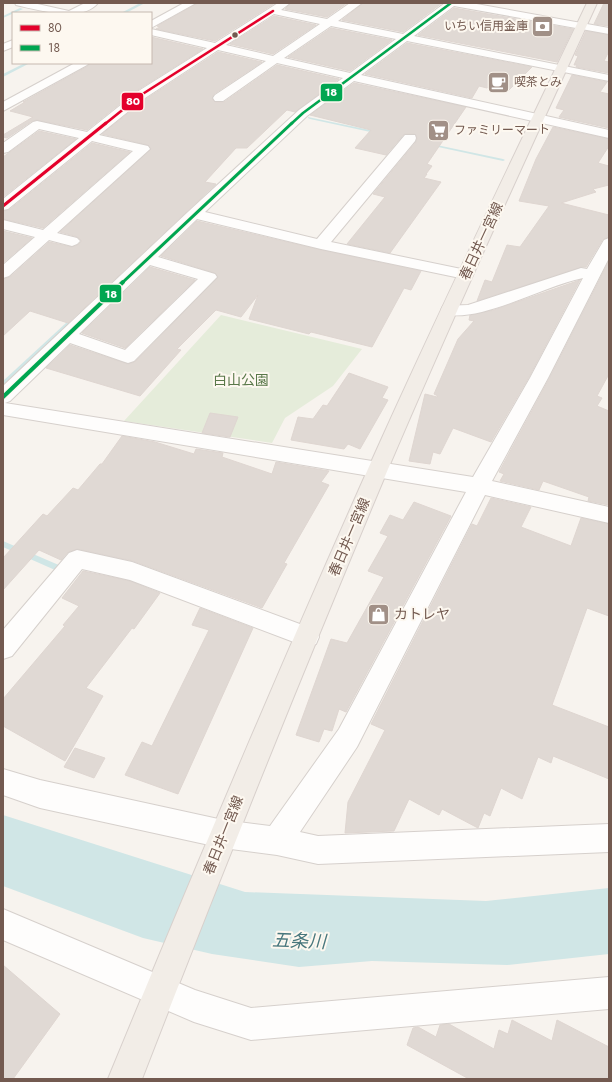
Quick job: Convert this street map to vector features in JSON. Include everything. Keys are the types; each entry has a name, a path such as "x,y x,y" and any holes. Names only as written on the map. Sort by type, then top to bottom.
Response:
{"main road":[{"name":"春日井一宮線","path":"125,1079 223,834 378,469 465,274 592,3"}],"street":[{"path":"20,3 60,12"},
{"path":"75,12 93,3"},
{"path":"152,24 191,3"},
{"path":"3,206 141,95 285,3"},
{"path":"219,98 357,3"},
{"path":"3,397 194,214 303,113 452,3 609,31"},
{"path":"508,13 520,3"},
{"path":"273,11 609,78"},
{"path":"152,32 609,134"},
{"path":"3,48 12,44"},
{"path":"5,112 81,64"},
{"path":"3,149 36,125 143,149 3,273"},
{"path":"321,244 410,138"},
{"path":"194,214 321,244 465,274"},
{"path":"3,224 72,241"},
{"path":"277,841 348,738 479,486 539,378 592,275 607,250"},
{"path":"66,336 128,357 209,277 147,259"},
{"path":"449,310 469,310 581,273 592,275"},
{"path":"3,409 479,486 609,516"},
{"path":"3,648 77,559 132,571 307,638"},
{"path":"3,782 40,794 223,834 277,841 318,850 609,838"},
{"path":"3,924 194,1006 251,1024 609,993"}],"green space":[{"name":"白山公園","path":"221,315 362,349 333,386 285,418 272,443 124,421"}],"water":[{"name":"五条川","path":"3,815 245,892 486,901 609,888 609,954 507,965 372,961 299,967 212,954 143,938 3,886"}],"building":[{"path":"198,3 275,3 215,41 156,29 160,27 157,26"},
{"path":"291,3 347,3 327,17 285,9"},
{"path":"363,3 442,3 403,32 342,20"},
{"path":"604,3 609,3 609,26 594,24"},
{"path":"454,8 573,29 557,62 418,35"},
{"path":"274,16 316,25 273,54 230,44"},
{"path":"331,28 392,40 350,71 288,57"},
{"path":"586,31 609,35 609,51 604,61 609,62 609,73 576,67 577,65 574,65 578,56 575,55"},
{"path":"152,37 203,49 136,91 87,130 37,120 32,121 7,138 3,137 3,135 33,117 10,111 25,102 23,102 89,64 152,64"},
{"path":"407,43 532,67 508,91 490,86 487,88 479,86 472,98 365,74"},
{"path":"218,52 262,62 214,94 212,99 215,102 224,102 277,65 339,79 295,112 287,110 247,148 236,148 205,182 216,184 68,323 30,311 3,336 3,279 10,277 49,242 72,247 78,245 82,241 78,237 60,232 151,149 148,145 102,134 146,99"},
{"path":"572,75 607,82 600,92 609,94 609,128 559,117 564,110 556,108"},
{"path":"354,83 466,107 427,164 432,166 424,178 441,182 390,253 347,244 385,197 373,194 416,142 417,138 415,134 404,134 386,155 355,148 371,130 310,115"},
{"path":"553,127 609,139 609,146 598,163 609,166 609,185 593,189 596,192 561,203 609,215 609,237 603,239 586,267 581,267 477,301 485,280 492,282 507,245 520,247 549,206 519,201 536,159"},
{"path":"39,131 76,139 3,197 3,157"},
{"path":"92,143 130,152 43,228 3,219 3,211 9,210"},
{"path":"197,221 321,250 421,271 411,290 404,288 372,347 311,332 309,334 249,319 258,295 241,317 216,310 177,349 181,350 140,396 46,368 70,345 128,364 135,362 218,277 215,273 161,256"},
{"path":"3,231 32,238 3,263"},
{"path":"609,261 609,374 597,396 602,398 597,406 609,411 609,505 588,501 589,497 543,481 539,490 500,481 504,474 499,472 549,379"},
{"path":"150,267 195,280 125,348 82,333"},
{"path":"580,280 529,377 491,442 453,428 440,454 433,452 430,464 409,461 425,394 438,396 434,394 458,339 474,321 469,320 470,315 494,310"},
{"path":"349,373 388,387 382,398 388,400 360,449 348,444 344,449 291,440 298,417 313,419 323,405 327,406"},
{"path":"210,413 238,417 230,437 202,433"},
{"path":"122,436 155,442 194,454 196,449 223,453 222,457 272,474 276,462 329,471 321,482 329,485 284,563 287,564 262,608 133,561 77,549 68,552 61,560 39,550 3,590 3,558 43,514 47,516 73,488 78,490 100,464 102,464"},
{"path":"491,498 531,507 521,527 571,546 581,518 609,524 609,616 587,608 552,705 609,727 609,779 553,756 551,763 538,757 522,799 501,788 490,816 484,813 478,828 442,809 439,815 409,799 394,831 345,833 348,802 385,730 371,724 472,524 477,526"},
{"path":"414,502 451,516 346,712 339,709 332,731 324,729 319,742 296,735 331,639 347,643 384,577 368,571 388,536 380,533 390,515 403,520"},
{"path":"83,571 130,581 160,593 134,629 132,628 86,688 103,696 65,761 3,726 3,699 65,626 63,625 79,606 62,598"},
{"path":"200,608 253,628 178,794 125,775 142,742 152,746 209,630 192,625"},
{"path":"75,748 105,758 94,778 64,767"},
{"path":"3,965 60,1014 13,1079 3,1079"},
{"path":"512,1020 552,1041 557,1020 609,1047 609,1079 469,1079 407,1045 413,1028 418,1027 436,1037 440,1025 449,1024 494,1049 499,1030 508,1034"}],"waterway":[{"path":"125,12 143,3"},
{"path":"14,12 21,9"},
{"path":"3,17 12,13"},
{"path":"3,76 26,64"},
{"path":"310,118 403,138"},
{"path":"415,141 503,160"},
{"path":"3,385 68,324"},
{"path":"3,544 58,568"}],"transit line":[{"name":"18","path":"3,397 194,214 303,113 451,3"},
{"name":"80","path":"3,206 141,95 273,11"}],"place":[{"name":"いちい信用金庫","path":"543,26"},
{"name":"喫茶とみ","path":"499,82"},
{"name":"ファミリーマート","path":"439,130"},
{"name":"カトレヤ","path":"379,614"}]}
